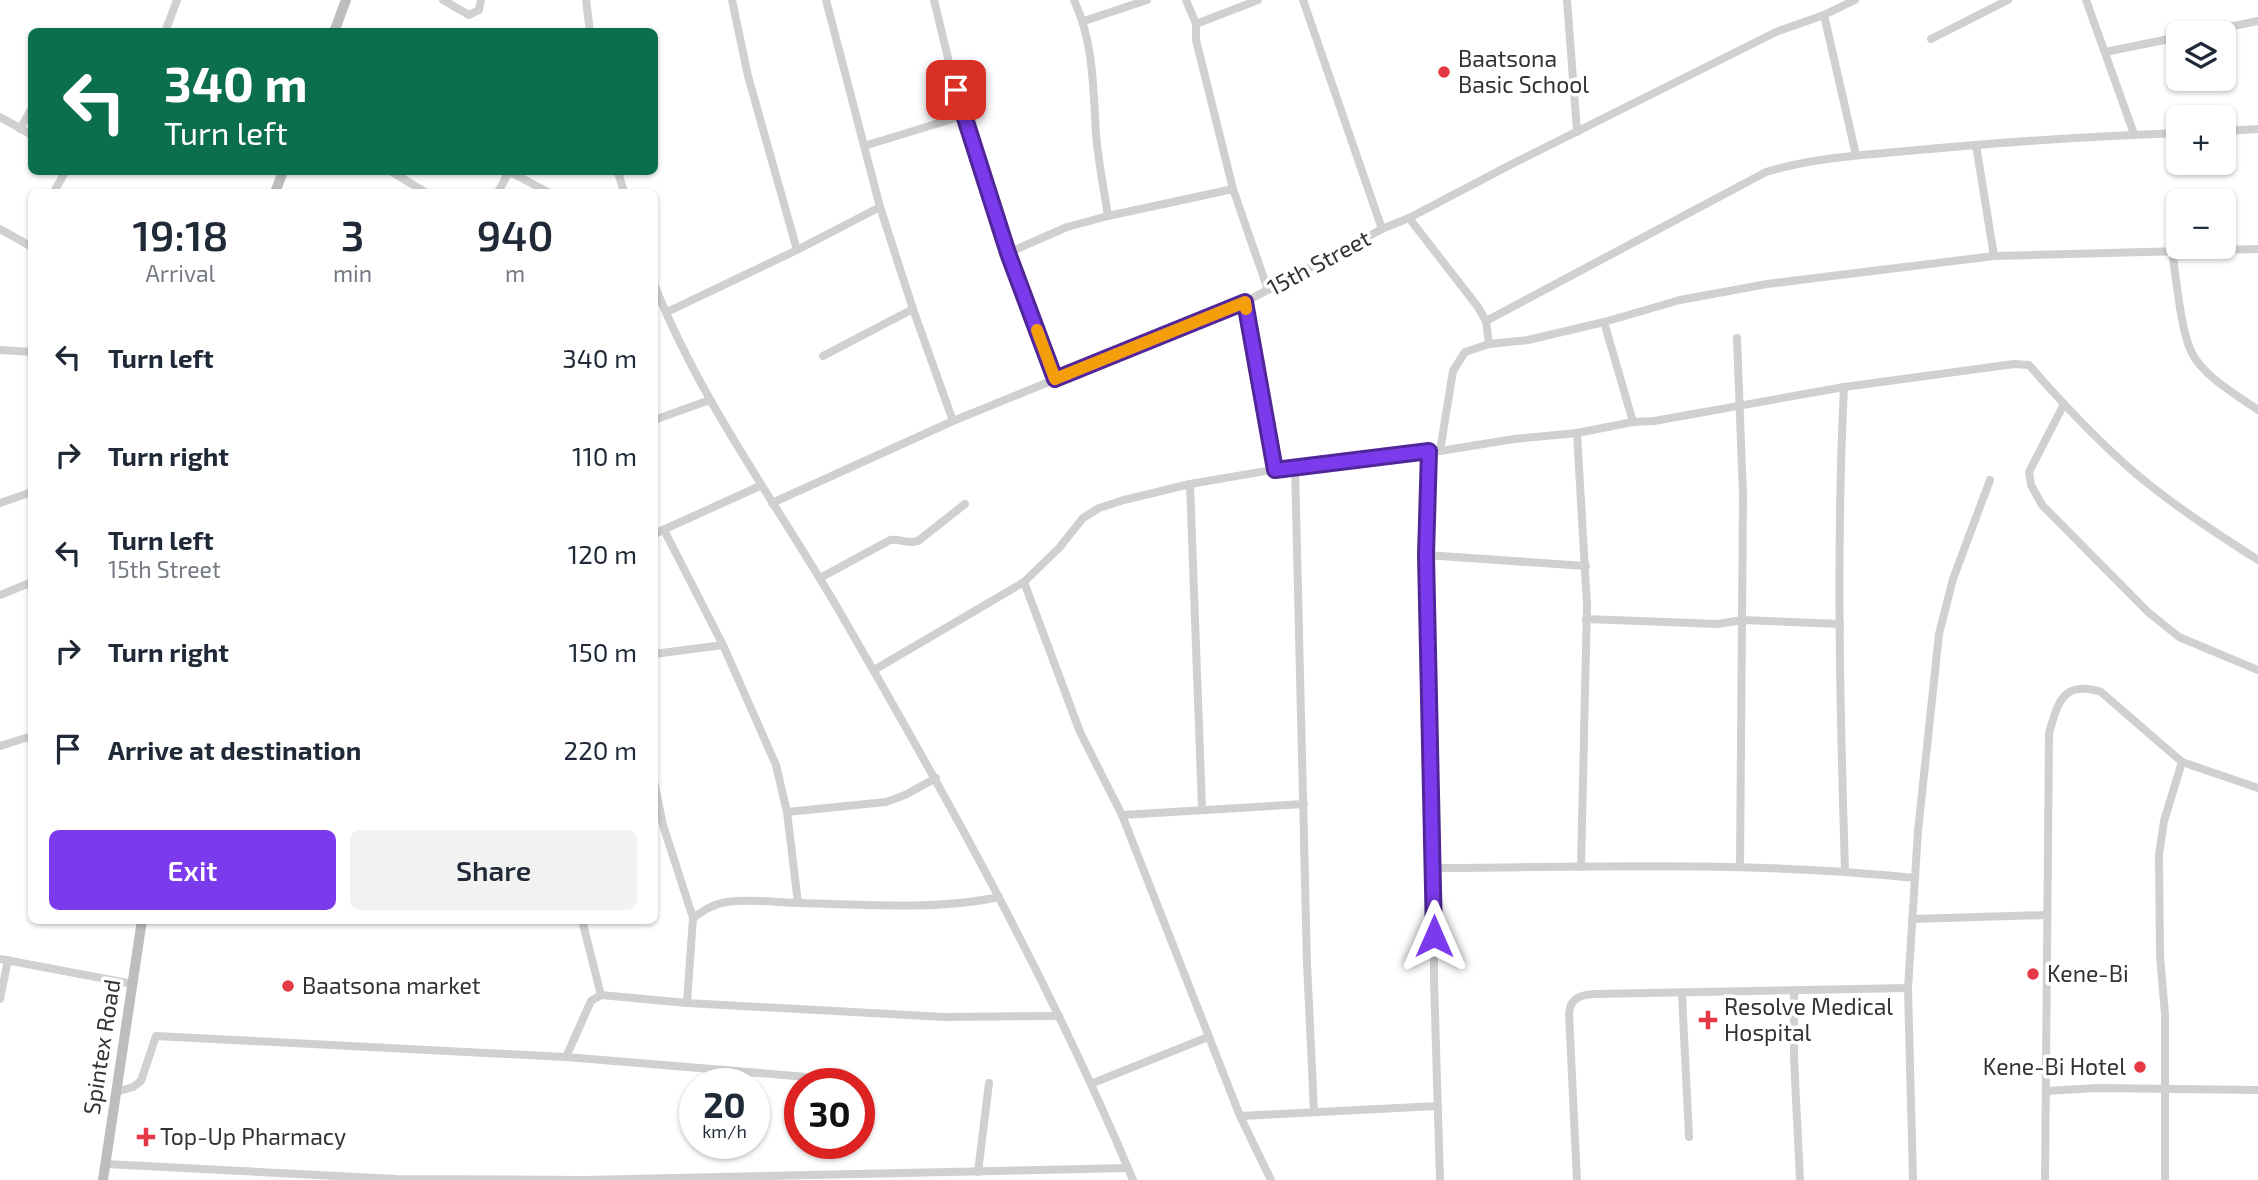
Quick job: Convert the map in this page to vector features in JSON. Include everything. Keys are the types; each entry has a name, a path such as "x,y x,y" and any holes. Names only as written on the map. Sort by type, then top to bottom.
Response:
{"main road":[{"path":"336,28 346,0"},
{"name":"Spintex Road","path":"103,1180 141,924"}],"street":[{"path":"166,28 177,0"},
{"path":"443,0 469,15 480,10 481,0"},
{"path":"586,0 590,28"},
{"path":"732,0 748,76 797,250"},
{"path":"826,0 880,207 953,421"},
{"path":"934,0 962,116 1008,253 1055,379"},
{"path":"1074,0 1084,21 1090,51 1096,136 1108,216"},
{"path":"1084,21 1147,0"},
{"path":"1186,0 1196,24 1196,40 1233,189 1268,290"},
{"path":"1196,24 1258,0"},
{"path":"1303,0 1382,229"},
{"path":"1567,0 1577,132"},
{"name":"15th Street","path":"772,503 953,421 1245,302 1382,229 1409,218 1776,32 1824,15 1855,0"},
{"path":"1931,39 2008,0"},
{"path":"2087,0 2134,134"},
{"path":"1824,15 1856,155"},
{"path":"2236,25 2258,21"},
{"path":"2105,52 2166,40"},
{"path":"20,129 28,115"},
{"path":"864,146 962,116"},
{"path":"0,117 28,133"},
{"path":"2236,130 2258,129"},
{"path":"1486,321 1766,172 1809,161 1856,155 2166,133"},
{"path":"1976,145 1994,256"},
{"path":"397,175 420,189"},
{"path":"516,175 542,189"},
{"path":"1008,253 1068,228 1108,216 1233,189"},
{"path":"667,312 880,207"},
{"path":"1409,218 1478,307 1486,321 1489,344"},
{"path":"0,229 28,245"},
{"path":"2236,250 2258,249"},
{"path":"1440,451 1452,371 1465,352 1489,344 1528,340 1604,322 1680,299 1732,288 1994,256 2166,251"},
{"path":"2173,259 2192,354 2228,390 2258,410"},
{"path":"658,293 709,400 760,486 820,578 936,778 1093,1083 1133,1180"},
{"path":"1245,302 1275,470"},
{"path":"824,356 913,309"},
{"path":"1604,322 1633,422"},
{"path":"1737,338 1744,496 1740,867"},
{"path":"0,351 28,352"},
{"path":"874,670 1024,582 1059,548 1083,518 1099,508 1124,499 1190,484 1295,466 1577,433 1844,387 2021,365 2029,365 2064,404 2136,473 2204,525 2258,560"},
{"path":"1844,387 1839,474 1845,870"},
{"path":"658,419 709,400"},
{"path":"2064,404 2029,472 2031,485 2042,505 2139,603 2179,637 2258,670"},
{"path":"1577,433 1587,619 1581,867"},
{"path":"1429,451 1426,555 1440,1180"},
{"path":"1295,466 1309,1043 1314,1111"},
{"path":"1913,1180 1908,988 1915,878 1939,634 1953,579 1990,480"},
{"path":"1190,484 1202,809"},
{"path":"658,532 760,486"},
{"path":"0,503 28,493"},
{"path":"820,578 890,540 897,538 913,543 918,541 965,504"},
{"path":"664,530 723,645 776,765 787,812 798,903"},
{"path":"1426,555 1586,566"},
{"path":"1024,582 1075,721 1122,816 1208,1037 1240,1115 1271,1180"},
{"path":"0,594 28,584"},
{"path":"1587,619 1718,624 1742,620 1840,624"},
{"path":"658,653 723,645"},
{"path":"2045,1180 2049,733 2058,702 2064,695 2076,690 2089,688 2101,692 2182,762 2258,789"},
{"path":"0,746 28,737"},
{"path":"2165,1180 2165,1014 2160,955 2159,855 2164,821 2182,762"},
{"path":"787,812 886,802 936,778"},
{"path":"658,801 663,825 693,918 687,1003"},
{"path":"1122,816 1304,803"},
{"path":"1434,868 1740,867 1845,870 1915,878"},
{"path":"693,918 703,910 724,902 748,899 798,903 947,904 999,897"},
{"path":"1912,919 2046,915"},
{"path":"583,924 601,995"},
{"path":"0,999 4,959 133,984"},
{"path":"1577,1180 1570,1006 1574,999 1582,995 1908,988"},
{"path":"1794,992 1794,1058 1800,1180"},
{"path":"1682,994 1689,1138"},
{"path":"566,1057 590,1001 601,995 687,1003 944,1017 1059,1016"},
{"path":"116,1092 133,1087 141,1081 156,1036 566,1057 784,1075"},
{"path":"1093,1083 1208,1037"},
{"path":"978,1172 989,1083"},
{"path":"2046,1091 2164,1088 2258,1090"},
{"path":"1240,1115 1437,1106"},
{"path":"106,1164 376,1179 585,1180 978,1172 989,1176 1128,1168"}],"slow traffic":[{"path":"1037,330 1055,379 1245,302 1246,309"}],"place":[{"name":"Baatsona Basic School","path":"1444,72"},
{"name":"Kene-Bi","path":"2033,974"},
{"name":"Baatsona market","path":"288,986"},
{"name":"Resolve Medical Hospital","path":"1708,1020"},
{"name":"Kene-Bi Hotel","path":"2140,1067"},
{"name":"Top-Up Pharmacy","path":"146,1137"}],"route":[{"path":"956,90 962,116 1008,253 1055,379 1245,302 1275,470 1429,451 1426,555 1434,936"}]}
